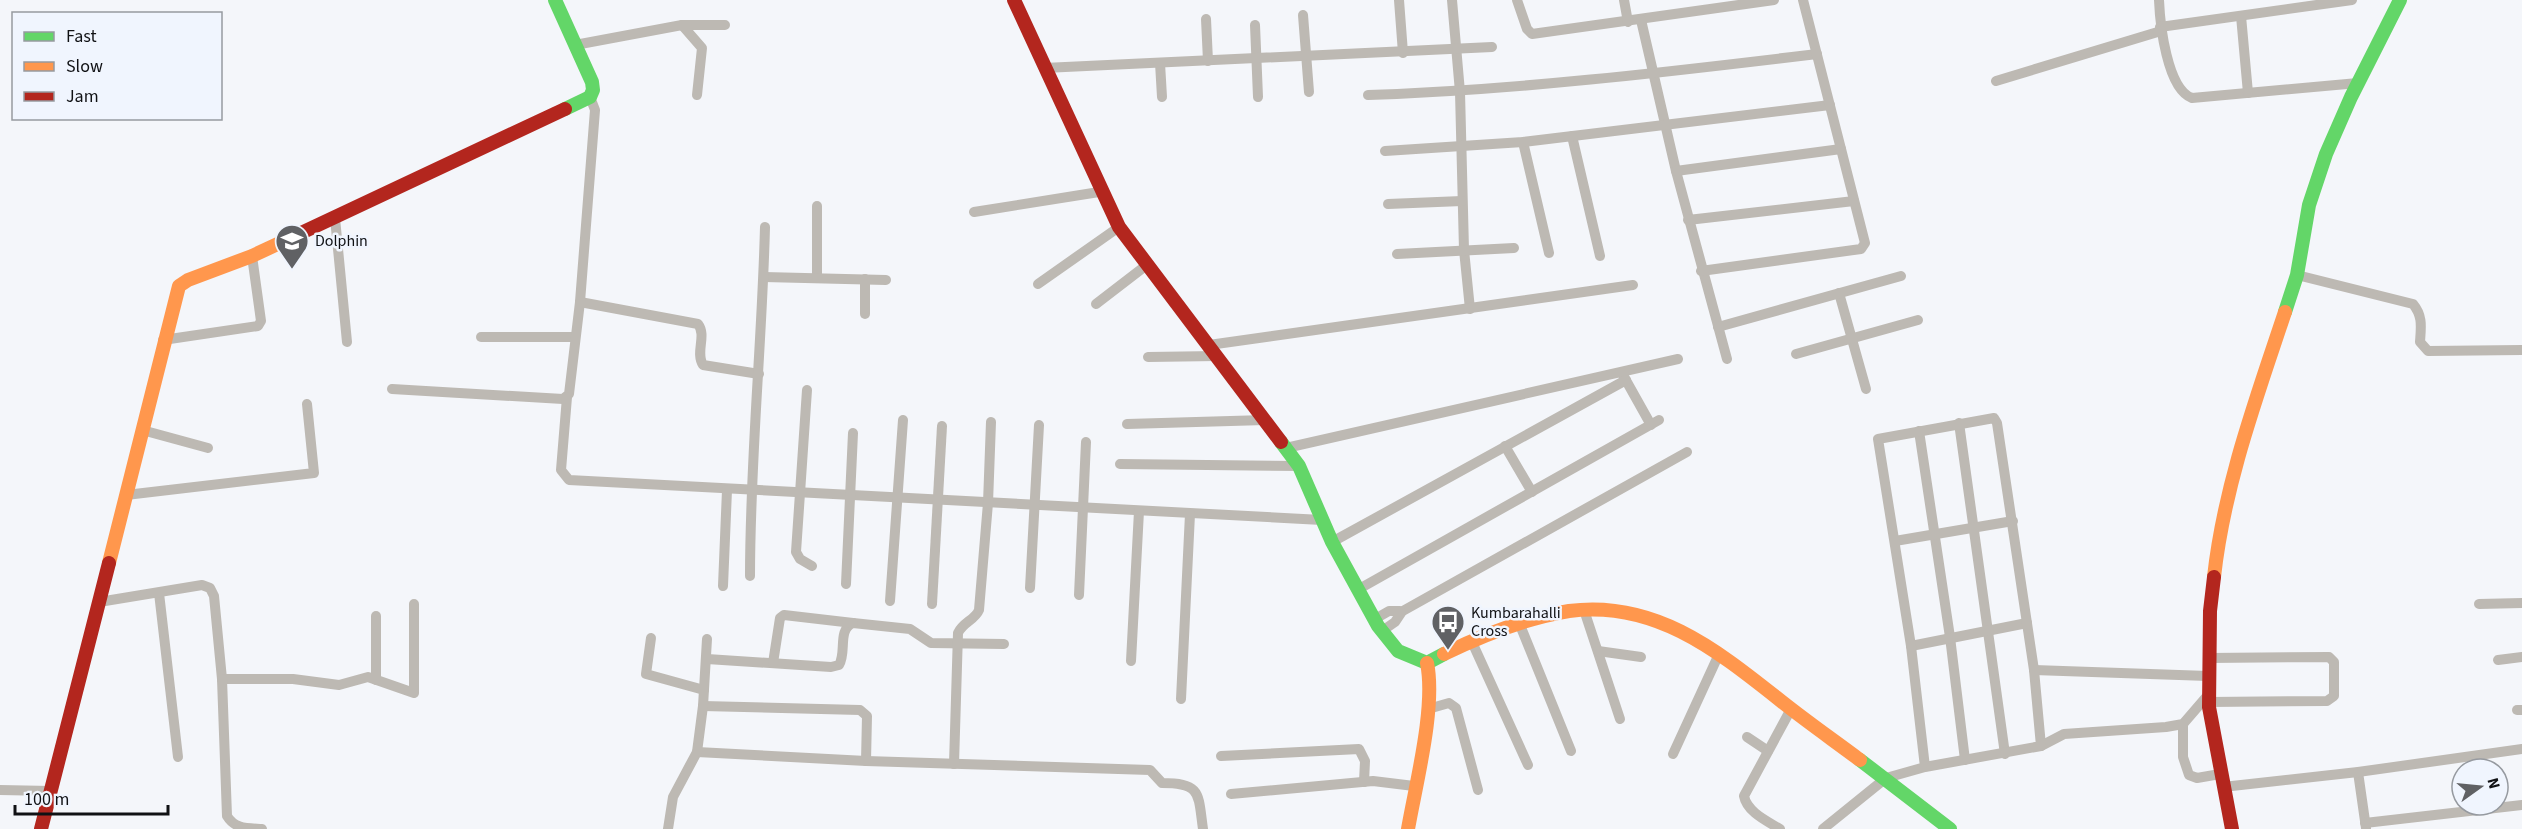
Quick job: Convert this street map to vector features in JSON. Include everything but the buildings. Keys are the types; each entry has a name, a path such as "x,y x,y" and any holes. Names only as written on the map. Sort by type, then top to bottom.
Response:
{"street":[{"path":"41,829 179,286 182,282 252,256 335,218 590,97 593,90 592,82 555,0"},
{"path":"1014,0 1099,192 1119,226 1299,466 1332,542 1378,625 1398,651 1427,663"},
{"path":"1399,0 1403,52"},
{"path":"1452,0 1460,92 1464,250 1470,309"},
{"path":"1517,0 1527,29 1532,34 1774,0"},
{"path":"1624,0 1628,22"},
{"path":"1701,271 1861,249 1865,243 1803,0"},
{"path":"2158,0 2166,56 2182,92 2187,96 2192,98 2358,83"},
{"path":"1996,81 2161,29 2352,0"},
{"path":"2232,829 2222,781 2209,698 2208,676 2214,570 2228,492 2297,275 2309,205 2326,154 2358,83 2400,0"},
{"path":"1304,15 1309,92"},
{"path":"2241,16 2248,93"},
{"path":"1206,19 1208,61"},
{"path":"1641,20 1688,220 1727,359"},
{"path":"575,45 682,25 725,25"},
{"path":"682,25 702,48 697,95"},
{"path":"1255,25 1258,97"},
{"path":"1044,68 1492,47"},
{"path":"1368,95 1460,92 1654,74 1817,54"},
{"path":"1160,63 1162,97"},
{"path":"590,97 596,110 580,302 567,398 561,470 569,480 1322,520"},
{"path":"1385,152 1523,142 1665,123 1830,105"},
{"path":"1572,136 1600,256"},
{"path":"1523,142 1549,253"},
{"path":"1676,171 1841,150"},
{"path":"974,212 1099,192"},
{"path":"1388,204 1462,201"},
{"path":"1688,220 1854,201"},
{"path":"817,206 817,278"},
{"path":"335,218 347,342"},
{"path":"1038,284 1119,226"},
{"path":"750,576 750,491 759,374 765,227"},
{"path":"1397,254 1514,248"},
{"path":"164,340 258,326 261,321 252,256"},
{"path":"1096,304 1148,264"},
{"path":"2297,275 2413,304 2420,312 2420,342 2428,351 2522,350"},
{"path":"1718,327 1901,276"},
{"path":"764,277 886,280"},
{"path":"865,279 865,314"},
{"path":"1148,357 1213,351 1633,285"},
{"path":"1839,293 1866,389"},
{"path":"580,302 698,324 702,333 699,355 703,365 759,374"},
{"path":"1796,354 1918,320"},
{"path":"481,338 575,337"},
{"path":"1286,448 1624,376 1678,359"},
{"path":"1359,589 1655,422 1624,376"},
{"path":"1332,542 1505,446 1624,376"},
{"path":"392,389 567,398"},
{"path":"807,390 796,552 800,560 812,566"},
{"path":"126,495 314,473 307,404"},
{"path":"1925,767 1911,646 1878,439 1989,417 1994,418 1997,423 2013,521 2034,670 2041,746"},
{"path":"890,601 903,420"},
{"path":"1127,424 1265,420"},
{"path":"954,764 958,633 961,626 979,610 988,503 991,422"},
{"path":"1959,423 1990,631 2005,754"},
{"path":"1030,588 1039,425"},
{"path":"932,604 942,426"},
{"path":"142,430 208,448"},
{"path":"1919,431 1950,637 1965,760"},
{"path":"846,584 853,434"},
{"path":"1079,595 1086,442"},
{"path":"1505,446 1532,492"},
{"path":"1378,625 1395,622 1401,612 1687,452"},
{"path":"1120,464 1299,466"},
{"path":"723,586 727,490"},
{"path":"1131,662 1138,511"},
{"path":"1180,699 1190,514"},
{"path":"1895,541 2013,521"},
{"path":"99,602 202,585 210,588 222,679 227,816 231,823 238,827 261,829"},
{"path":"159,593 178,757"},
{"path":"2479,604 2522,603"},
{"path":"222,679 292,679 339,686 372,679 414,693 414,604"},
{"path":"1427,663 1448,651 1520,625 1584,610 1619,613 1679,629 1719,654 1886,778 1950,829"},
{"path":"1584,610 1620,719"},
{"path":"773,663 780,618 784,615 910,629 931,643 1004,644"},
{"path":"372,679 376,616"},
{"path":"707,659 831,667 839,665 843,659 844,631 853,623"},
{"path":"1911,646 2027,623"},
{"path":"1520,625 1570,751"},
{"path":"651,638 646,675 704,690"},
{"path":"668,829 673,797 697,752 703,705 707,639"},
{"path":"1472,642 1528,765"},
{"path":"1598,651 1641,657"},
{"path":"1672,754 1719,654"},
{"path":"1823,829 1886,778 1925,767 2041,746 2064,734 2183,724 2209,698 2327,701 2334,696 2334,662 2329,657 2208,658"},
{"path":"2498,660 2522,657"},
{"path":"1408,829 1428,709 1430,678 1427,663"},
{"path":"2034,670 2208,676"},
{"path":"1428,709 1449,703 1456,708 1478,790"},
{"path":"703,705 860,711 867,716 866,761"},
{"path":"1780,829 1755,813 1745,802 1744,796 1791,709"},
{"path":"2183,724 2183,757 2189,775 2222,781 2358,772 2522,749"},
{"path":"1747,737 1768,751"},
{"path":"1221,756 1359,749 1365,762 1364,782"},
{"path":"697,752 866,761 1150,770 1162,783 1187,784 1194,788 1199,800 1203,829"},
{"path":"2358,772 2365,826 2522,805"},
{"path":"1231,794 1364,782 1414,786"},
{"path":"0,790 51,791"}],"traffic: fast":[{"path":"555,0 592,82 593,90 590,97 565,109"},
{"path":"2285,312 2297,275 2309,205 2326,154 2351,97 2400,0"},
{"path":"1281,442 1299,466 1332,542 1378,626 1398,651 1427,663 1444,654"},
{"path":"1860,760 1950,829"}],"traffic: slow":[{"path":"109,563 179,286 188,280 252,256 284,241"},
{"path":"2214,577 2233,476 2252,410 2285,312"},
{"path":"1444,654 1505,628 1553,614 1599,610 1628,613 1655,620 1705,645 1860,760"},
{"path":"1408,829 1427,723 1429,701 1427,663"}],"traffic: jam":[{"path":"1014,0 1119,227 1281,442"},
{"path":"284,241 565,109"},
{"path":"41,829 109,563"},
{"path":"2214,577 2210,611 2209,707 2232,829"}],"place":[{"name":"Dolphin","path":"292,270"},
{"name":"Kumbarahalli Cross","path":"1448,651"}]}
